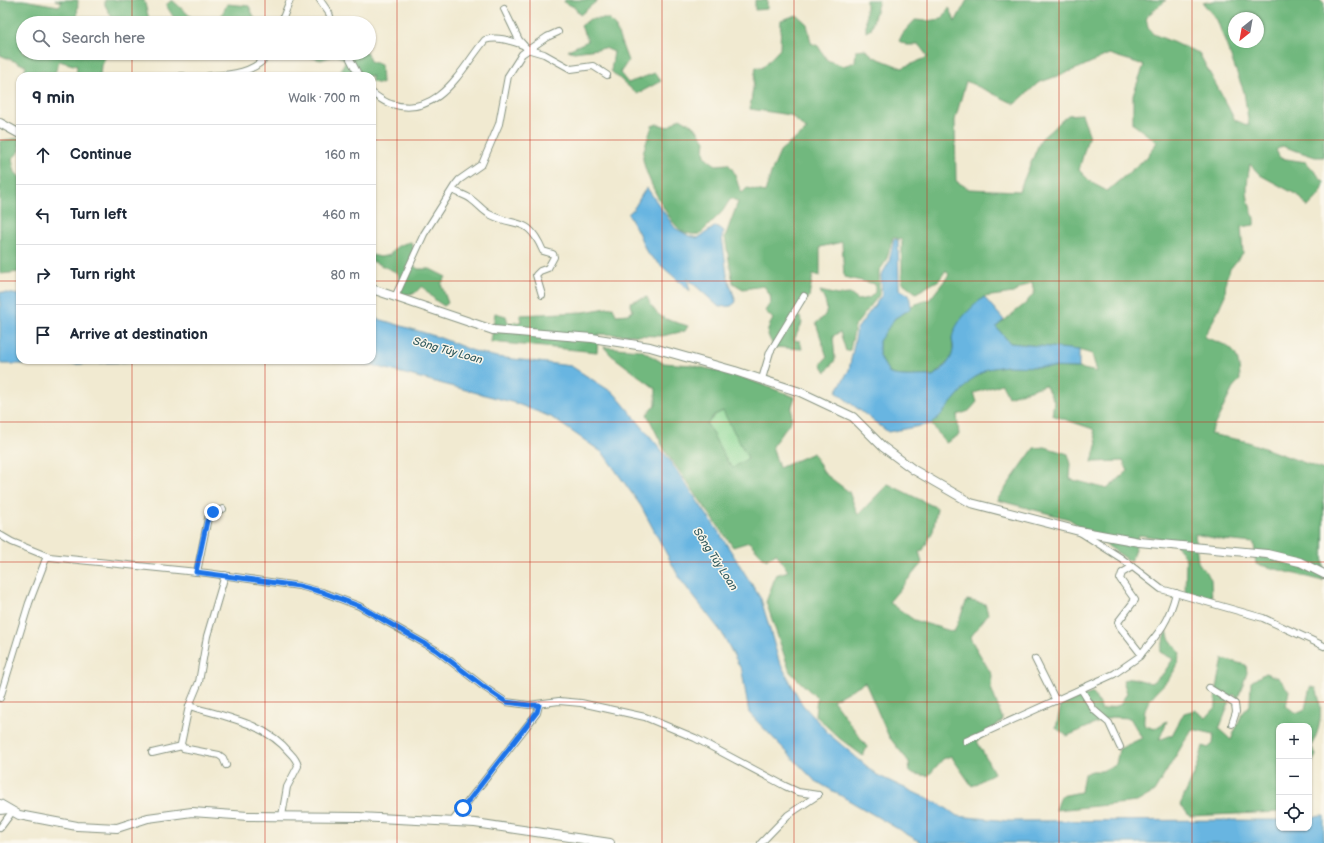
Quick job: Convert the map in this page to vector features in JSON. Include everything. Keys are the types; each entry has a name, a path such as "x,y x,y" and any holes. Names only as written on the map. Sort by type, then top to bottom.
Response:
{"street":[{"path":"284,16 290,0"},
{"path":"320,0 329,12 330,16"},
{"path":"504,9 509,23 525,47"},
{"path":"396,295 424,234 452,190 459,180 482,164 499,124 508,76 525,47 558,32"},
{"path":"376,95 390,104 405,107 421,104 439,97 458,76 485,40 491,38 508,40 544,54 571,69 593,66 607,75"},
{"path":"242,72 247,71 260,60"},
{"path":"351,60 357,72"},
{"path":"0,123 16,132"},
{"path":"452,190 472,199 490,215 508,221 518,222 526,226 535,235 543,251 553,254 554,257 548,268 540,271 536,275 542,295"},
{"path":"376,289 493,330 592,338 650,347 762,379 800,392 853,417 883,447 914,470 972,504 1079,531 1139,542 1268,554 1300,562 1324,574"},
{"path":"762,379 770,352 804,296"},
{"path":"196,572 208,518 216,510 223,509"},
{"path":"1079,531 1121,558 1161,589 1263,618 1324,646"},
{"path":"0,535 12,542 47,556 224,575 299,586 322,592 359,606 436,650 506,702 529,705 539,705 559,701 581,703 645,717 695,738 798,792 818,795 785,818 761,843"},
{"path":"0,698 29,603 47,556"},
{"path":"1132,567 1122,573 1120,579 1135,600 1118,622 1120,627 1141,654"},
{"path":"182,746 189,706 198,682 224,575"},
{"path":"966,742 1114,674 1141,654 1162,629 1172,608 1176,593"},
{"path":"1035,659 1056,701"},
{"path":"1209,688 1235,704 1236,712 1232,724"},
{"path":"1081,689 1094,710 1109,723 1120,747"},
{"path":"452,822 537,712 539,705"},
{"path":"189,706 249,724 272,736 283,744 298,766 287,787 282,816"},
{"path":"152,752 182,746 218,755 223,758 226,765"},
{"path":"0,804 7,811 33,819 77,826 117,828 148,818 192,812 282,816 359,817 475,823 610,843"},
{"path":"0,828 7,811"}],"green space":[{"path":"0,0 23,0 59,6 62,2 55,0 78,0 77,16 16,16 16,60 104,60 101,65 100,72 76,72 77,66 59,61 55,72 24,72 26,66 0,55"},
{"path":"105,0 144,0 148,16 111,16 105,5"},
{"path":"172,0 190,16 173,16 166,5"},
{"path":"565,0 598,0 580,15 574,7 564,2"},
{"path":"755,0 767,0 767,9 755,10"},
{"path":"866,0 879,0 871,29 866,32"},
{"path":"967,0 1166,0 1146,17 1148,28 1153,34 1199,53 1235,120 1249,126 1244,92 1217,20 1203,3 1217,0 1321,0 1324,3 1324,157 1315,157 1282,146 1276,150 1280,158 1306,162 1324,182 1324,186 1319,196 1308,207 1299,196 1260,175 1250,164 1247,193 1254,225 1241,227 1243,253 1230,269 1226,279 1225,295 1204,337 1221,343 1232,350 1238,361 1240,380 1234,386 1210,434 1245,441 1324,470 1323,581 1256,564 1254,543 1223,540 1195,534 1198,562 1211,579 1212,601 1185,594 1186,559 1173,540 1139,535 1131,562 1069,519 997,500 1034,448 1045,447 1068,454 1071,464 1070,479 1107,489 1128,471 1123,461 1092,462 1097,442 1093,429 1052,415 1054,401 1045,385 1008,397 1002,384 974,393 977,402 969,411 957,415 959,435 946,443 931,424 940,416 971,380 987,369 1006,366 1079,368 1097,372 1092,354 1079,350 1010,343 996,327 1025,304 1034,293 1032,282 1013,293 984,297 974,306 958,324 952,338 952,358 933,376 906,376 890,374 879,356 879,341 886,329 895,318 909,310 911,306 930,299 949,275 946,270 939,280 916,293 902,282 902,240 893,237 886,261 879,271 879,295 855,326 850,350 846,351 840,332 833,336 835,360 826,372 821,364 827,357 816,323 824,316 827,309 820,291 837,295 850,294 858,300 869,298 875,292 875,284 844,277 842,242 820,247 820,276 813,274 809,297 793,317 800,317 802,323 794,340 800,341 802,349 774,347 768,333 773,319 765,311 771,302 770,295 764,286 743,289 733,283 725,237 738,202 731,198 722,212 700,234 691,234 682,231 670,218 658,198 648,176 643,159 645,147 652,126 657,124 668,127 680,118 695,127 705,141 705,156 716,165 728,164 735,175 742,193 747,188 765,192 781,150 807,130 790,115 750,109 756,67 762,68 780,49 781,20 797,15 807,24 811,43 818,46 827,60 843,66 855,62 856,50 865,49 874,57 902,68 928,57 919,45 907,45 899,41 903,33 915,20 926,21 942,19 949,8 955,22","holes":["1109,54 1144,65 1133,95 1133,124 1157,142 1147,157 1107,191 1092,183 1079,170 1089,134 1082,114 1068,115 1041,139 1019,191 969,189 956,181 955,120 966,81 1015,104 1038,83 1079,68"]},
{"path":"227,4 249,6 254,16 221,16"},
{"path":"590,19 608,19 615,26 628,61 620,73 628,83 655,73 661,81 637,94 611,71 614,52 605,48 574,52 568,50 588,41 581,26"},
{"path":"346,60 370,60 381,65 382,84 376,83 376,72 344,72 341,69"},
{"path":"16,138 16,155 12,159 16,173 16,272 0,274 0,141"},
{"path":"411,242 414,251 409,262 418,269 430,269 446,277 441,284 448,303 444,306 435,300 422,286 415,293 402,295 398,273 376,263 376,256 380,257 390,255 394,249"},
{"path":"647,297 651,305 663,318 688,326 685,331 662,336 598,334 597,352 491,342 495,313 506,316 508,323 521,322 520,315 584,312 613,307 616,315 628,314 633,311 630,302"},
{"path":"604,347 641,350 663,363 691,365 736,375 795,397 792,406 791,421 772,446 779,468 813,453 824,473 849,492 858,515 888,484 937,508 933,531 923,550 919,551 922,563 889,602 914,620 954,632 967,600 985,604 988,614 970,638 992,675 991,688 1003,720 977,741 994,773 972,786 951,756 943,759 928,776 910,773 909,762 889,737 865,682 833,700 867,747 863,756 839,738 815,715 817,698 790,672 766,602 776,575 788,571 776,553 766,560 749,542 733,547 665,451 647,414 656,404 656,389 611,355","holes":["723,411 748,458 733,468 727,461 707,424 714,415"]},
{"path":"723,411 748,458 733,469 707,424 715,415"},
{"path":"1167,630 1169,638 1180,653 1178,662 1169,678 1149,700 1144,715 1144,725 1154,729 1167,721 1159,740 1172,735 1184,713 1195,710 1206,718 1216,707 1216,693 1223,659 1246,665 1247,673 1238,698 1233,694 1219,729 1231,740 1242,714 1250,705 1251,682 1265,673 1279,678 1289,691 1286,706 1296,713 1305,709 1310,687 1316,688 1320,703 1320,717 1315,739 1312,744 1312,723 1276,723 1276,812 1190,816 1180,805 1197,768 1203,746 1208,748 1213,744 1214,734 1192,729 1154,792 1137,802 1056,810 1061,796 1081,792 1084,774 1092,771 1102,771 1116,764 1119,749 1142,738 1130,718 1111,717 1067,736 1056,728 1061,705 1093,693 1102,710 1120,705 1127,693 1123,680 1132,678 1151,683 1163,674 1173,659 1160,652"},
{"path":"1312,748 1316,755 1312,764"}],"water":[{"path":"647,188 675,228 689,236 698,238 716,226 724,231 722,237 727,275 736,302 731,306 719,307 687,278 690,291 647,253 628,214 634,209"},
{"path":"894,239 898,240 899,289 909,295 911,306 909,310 895,318 879,341 879,356 890,374 906,376 933,376 946,365 951,358 953,347 952,338 960,320 984,297 1004,320 996,327 1010,343 1079,350 1079,368 1006,366 987,369 971,380 940,416 931,424 888,432 836,392 849,370 857,329 882,295 881,276 889,262"},
{"path":"0,292 16,294 16,364 0,363"},
{"name":"Sông Túy Loan","path":"376,318 438,337 476,352 497,357 571,366 615,394 668,458 720,534 761,599 779,661 802,704 830,735 877,775 943,806 957,816 1009,821 1276,820 1276,831 1312,831 1312,817 1324,816 1324,843 922,843 814,780 749,713 742,671 722,633 680,579 641,506 603,453 551,417 515,403 375,366 356,364 376,364"}],"route":[{"path":"213,512 210,514 207,521 196,572 299,586 322,592 359,606 436,650 506,702 539,705 537,712 463,808"}]}
